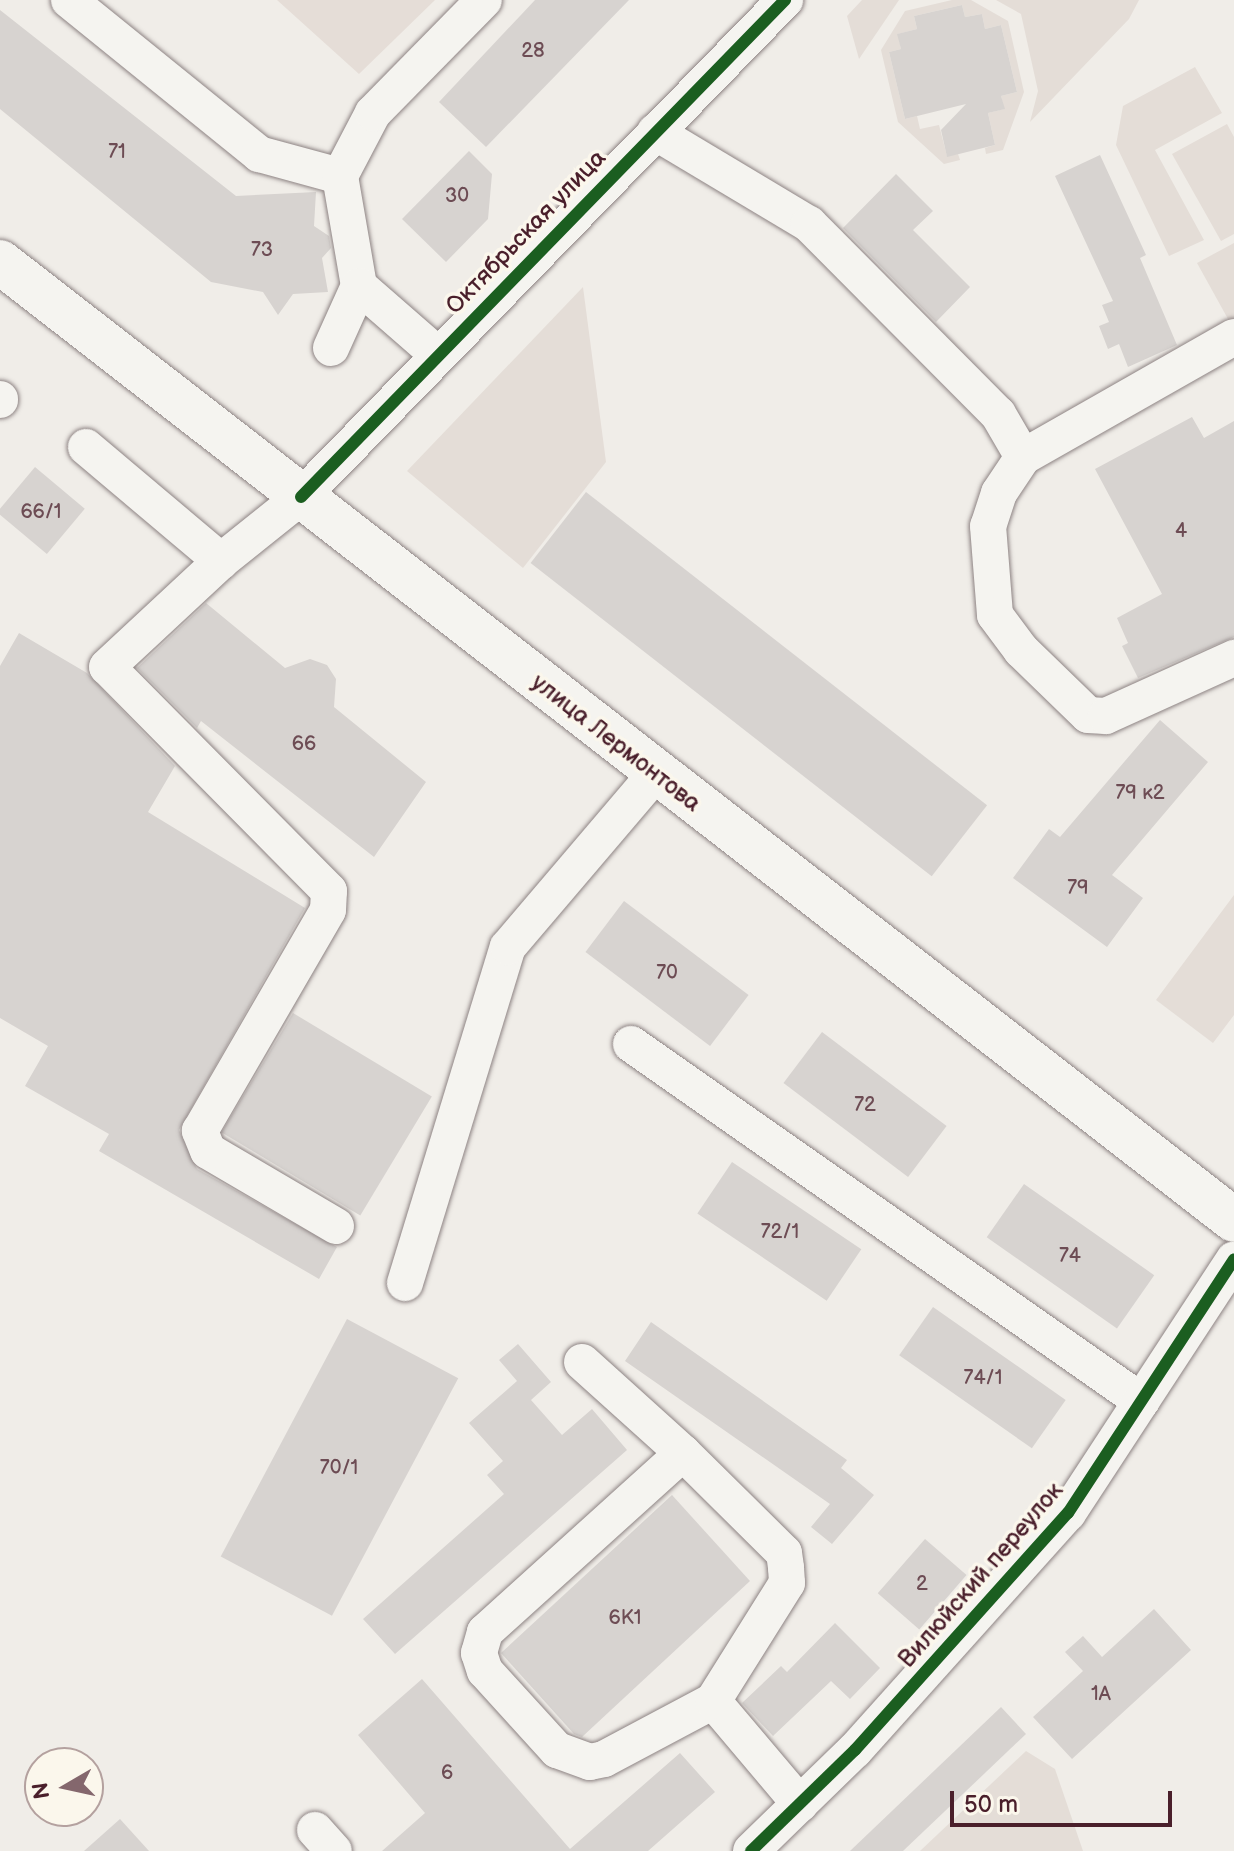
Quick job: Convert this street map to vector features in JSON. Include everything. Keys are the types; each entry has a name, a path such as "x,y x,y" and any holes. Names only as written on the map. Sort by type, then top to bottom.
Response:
{"main road":[{"name":"улица Лермонтова","path":"0,262 655,774 1234,1220"}],"street":[{"path":"69,0 259,154 340,176"},
{"path":"331,348 359,286 340,176 373,113 484,0"},
{"name":"Октябрьская улица","path":"336,1226 208,1151 200,1131 328,910 329,891 107,667 221,561 301,497 785,0"},
{"path":"655,132 809,224 998,414 1023,457"},
{"path":"359,286 438,355"},
{"path":"1234,337 1023,457 999,493 988,526 995,615 1077,708 1106,716 1234,658"},
{"path":"86,447 221,561"},
{"path":"405,1283 508,947 655,774"},
{"path":"631,1044 1141,1401"},
{"name":"Вилюйский переулок","path":"751,1851 855,1750 1068,1513 1234,1259"},
{"path":"582,1362 683,1453 784,1553 787,1583 713,1701 604,1759 571,1758 485,1671 479,1653 485,1632 683,1453"},
{"path":"713,1701 800,1804"}],"shaded area":[{"path":"277,0 435,0 359,74"},
{"path":"862,0 899,0 859,59 847,16"},
{"path":"952,0 971,0 1008,21 1024,92 1003,150 986,154 985,148 995,145 988,113 1004,109 1001,96 1017,92 1001,25 985,29 982,14 965,17 962,5 914,16 917,29 898,34 901,49 889,52 905,119 917,116 920,129 939,125 947,156 958,154 960,160 944,164 898,122 881,50 905,11"},
{"path":"996,0 1139,0 1129,19 1030,122 1038,91 1021,14"},
{"path":"1195,67 1222,113 1155,150 1204,240 1169,256 1116,145 1123,106"},
{"path":"1227,124 1234,137 1234,234 1221,241 1172,154"},
{"path":"1234,243 1234,328 1233,328 1197,263"},
{"path":"583,287 606,462 523,568 407,471"},
{"path":"1234,895 1234,1015 1213,1043 1156,1000"},
{"path":"1026,1751 1055,1769 1083,1851 920,1851"}],"building":[{"path":"535,0 629,0 486,147 439,102"},
{"path":"962,5 965,17 982,14 985,29 1001,25 1017,92 1001,96 1005,109 988,113 995,145 947,157 941,130 966,104 905,119 889,52 901,49 897,34 917,29 914,16"},
{"path":"0,10 236,196 316,192 314,226 329,236 331,248 322,258 328,292 293,294 278,315 263,292 211,282 0,109"},
{"path":"469,151 492,174 488,219 446,262 402,219"},
{"path":"1100,155 1146,255 1140,258 1177,345 1128,367 1119,344 1108,349 1099,326 1109,322 1102,305 1113,301 1055,176"},
{"path":"896,174 933,211 913,230 970,287 936,322 843,228"},
{"path":"1192,417 1204,438 1234,421 1234,637 1138,678 1122,646 1128,643 1117,618 1162,594 1095,469"},
{"path":"35,467 85,509 47,554 0,515 0,509"},
{"path":"586,492 987,805 932,876 531,563"},
{"path":"206,603 285,668 310,659 327,665 336,679 334,707 426,782 374,857 201,721 197,728 137,668"},
{"path":"19,633 87,673 175,766 148,812 305,908 179,1130 197,1169 337,1247 319,1279 99,1151 109,1134 25,1086 48,1046 0,1018 0,666"},
{"path":"1160,720 1208,762 1112,875 1143,898 1107,947 1013,878 1049,829 1060,837"},
{"path":"624,901 749,995 710,1046 585,952"},
{"path":"293,1013 432,1096 360,1216 221,1132"},
{"path":"822,1032 947,1126 908,1177 783,1083"},
{"path":"732,1162 861,1249 827,1301 697,1213"},
{"path":"1024,1184 1154,1275 1117,1328 987,1237"},
{"path":"933,1307 1066,1400 1032,1448 899,1355"},
{"path":"347,1319 458,1378 332,1616 221,1557"},
{"path":"651,1322 847,1460 841,1468 874,1495 832,1544 811,1527 830,1504 625,1361"},
{"path":"518,1344 551,1382 531,1400 562,1435 592,1409 627,1450 395,1654 363,1619 504,1494 487,1475 503,1461 469,1423 517,1381 499,1360"},
{"path":"672,1495 750,1581 582,1737 574,1734 501,1653"},
{"path":"925,1539 967,1575 919,1629 878,1593"},
{"path":"1154,1609 1191,1650 1072,1759 1033,1717 1083,1671 1065,1652 1083,1636 1102,1657"},
{"path":"835,1623 880,1668 850,1699 831,1681 773,1736 742,1703 781,1666 787,1672"},
{"path":"422,1679 570,1849 680,1753 715,1792 648,1851 382,1851 425,1813 358,1735"},
{"path":"1001,1707 1026,1734 903,1851 850,1851"},
{"path":"120,1819 149,1851 84,1851"}],"cycle path":[{"path":"301,497 785,0"},
{"path":"751,1851 855,1750 1068,1513 1234,1259"}]}
